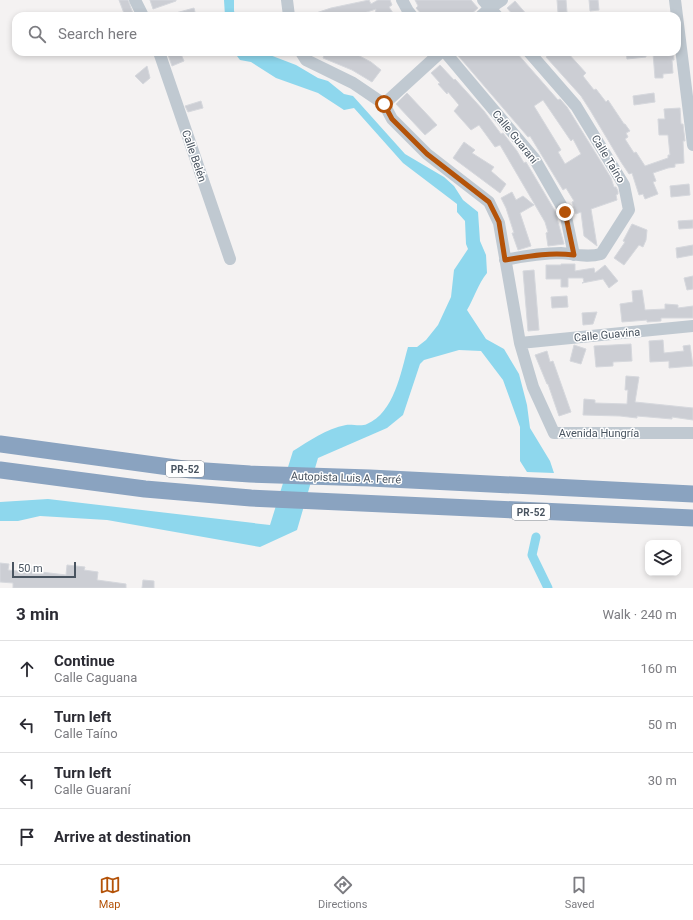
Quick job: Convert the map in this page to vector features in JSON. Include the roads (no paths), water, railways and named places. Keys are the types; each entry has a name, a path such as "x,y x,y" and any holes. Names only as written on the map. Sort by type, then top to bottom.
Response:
{"highway":[{"name":"Autopista Luis A. Ferré","path":"0,444 191,470 693,494"},
{"name":"PR-52","path":"0,470 152,490 251,498 553,513 693,518"}],"street":[{"path":"135,0 141,12"},
{"path":"402,0 409,12"},
{"path":"488,10 502,0"},
{"path":"675,0 676,12"},
{"path":"290,12 291,1"},
{"path":"681,48 693,145"},
{"name":"Calle Belén","path":"160,56 230,259"},
{"path":"304,56 306,60 353,83 384,104 392,119 427,154 489,202 499,222 520,343"},
{"path":"384,104 437,56"},
{"name":"Calle Guaraní","path":"448,56 534,158 565,212 574,255"},
{"name":"Calle Taíno","path":"505,260 536,254 562,253 594,256 601,254 629,210 624,185 576,106 532,56"},
{"name":"Calle Guavina","path":"520,343 693,326"},
{"name":"Avenida Hungría","path":"520,343 533,386 554,433 693,433"}],"water":[{"path":"224,0 234,0 234,12 225,12"},
{"path":"237,56 272,56 296,65 318,78 328,81 344,94 353,96 405,154 444,177 454,186 463,200 478,212 480,241 486,255 487,273 467,310 486,339 504,349 519,374 527,405 530,428 550,461 554,473 527,472 520,461 520,427 503,380 481,351 459,350 424,360 420,364 403,415 387,428 318,458 297,530 260,547 107,520 40,516 18,521 0,521 0,502 48,499 270,525 293,451 332,429 346,425 365,425 376,419 384,411 395,391 408,347 417,347 426,340 438,325 451,297 454,270 468,249 466,244 465,221 457,212 457,204 403,163 354,108 344,110 318,93 276,78 251,62 240,60"}],"waterway":[{"path":"536,537 532,555 548,588"}]}
